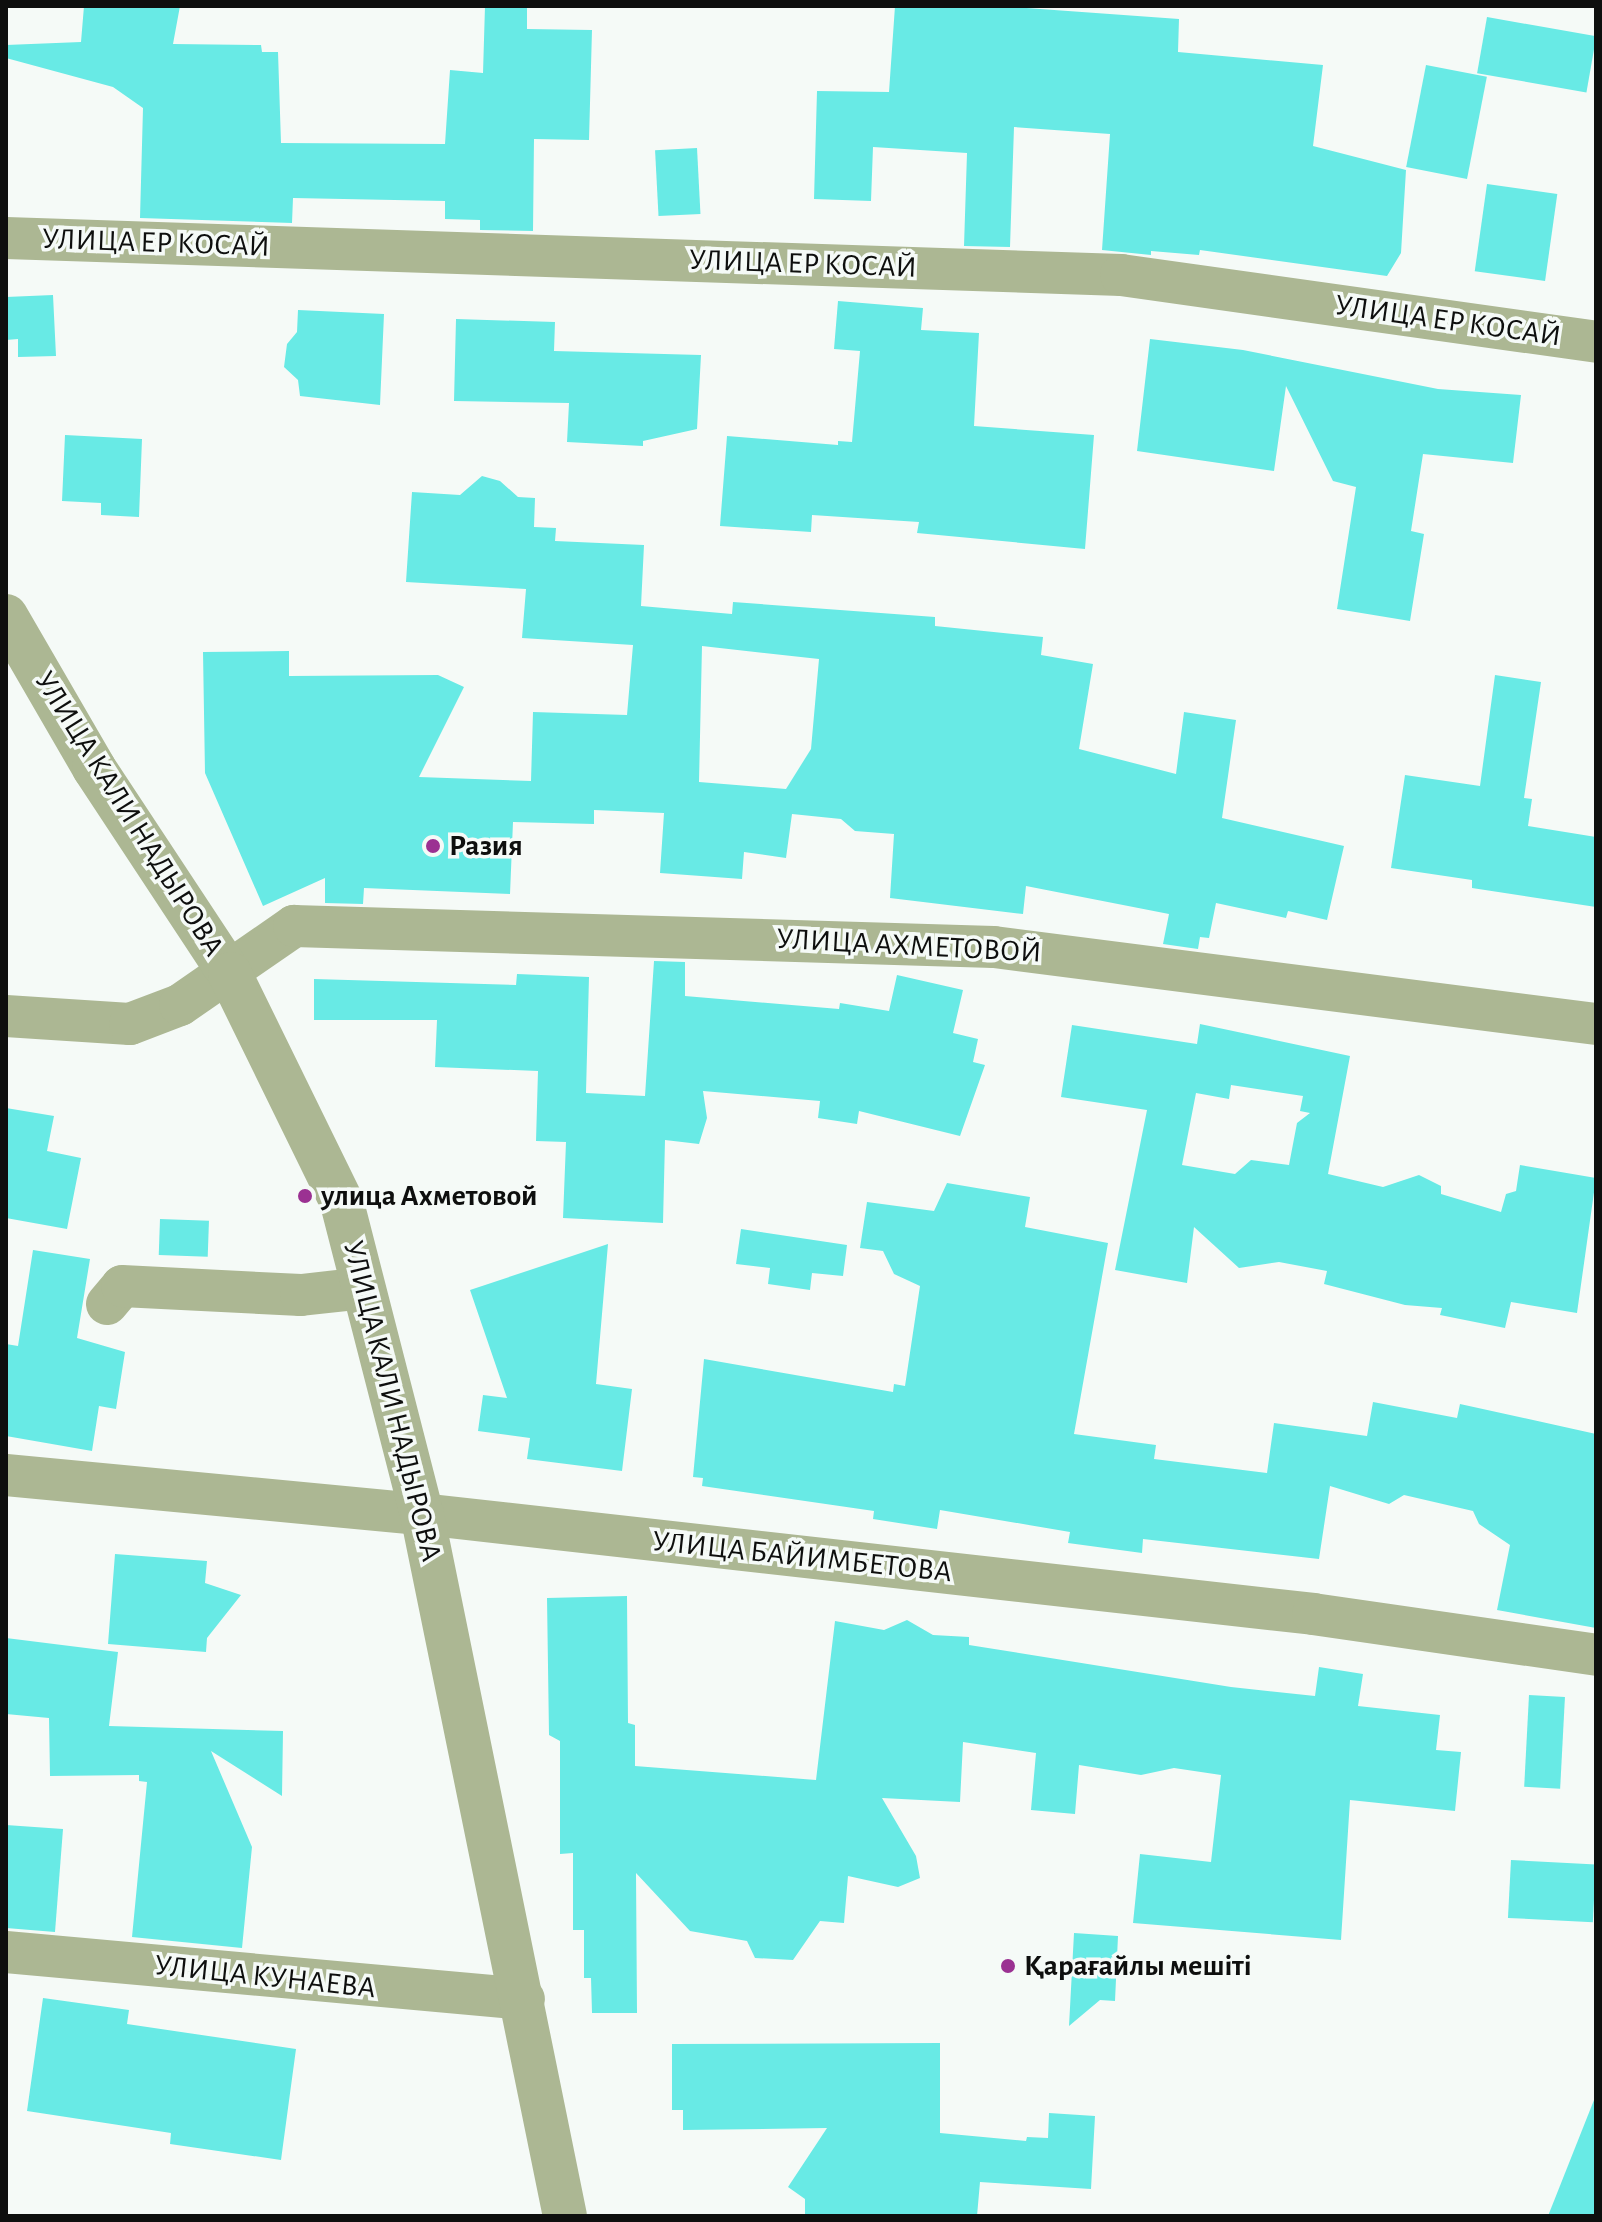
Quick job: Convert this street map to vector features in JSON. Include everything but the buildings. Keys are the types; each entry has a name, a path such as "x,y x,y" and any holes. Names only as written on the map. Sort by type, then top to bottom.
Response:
{"street":[{"name":"УЛИЦА ЕР КОСАЙ","path":"6,238 1121,275 1596,342"},
{"name":"УЛИЦА КАЛИ НАДЫРОВА","path":"6,616 94,768 230,974 342,1203 422,1514 524,1999 565,2216"},
{"name":"УЛИЦА АХМЕТОВОЙ","path":"6,1016 130,1024 180,1005 230,974 294,926 652,933 994,947 1596,1024"},
{"path":"107,1304 122,1286 301,1295 364,1288"},
{"name":"УЛИЦА БАЙИМБЕТОВА","path":"6,1475 422,1514 1313,1614 1596,1655"},
{"name":"УЛИЦА КУНАЕВА","path":"6,1952 524,1999"}],"place":[{"name":"Разия","path":"433,846"},
{"name":"улица Ахметовой","path":"305,1196"},
{"name":"Қарағайлы мешіті","path":"1008,1966"}]}
